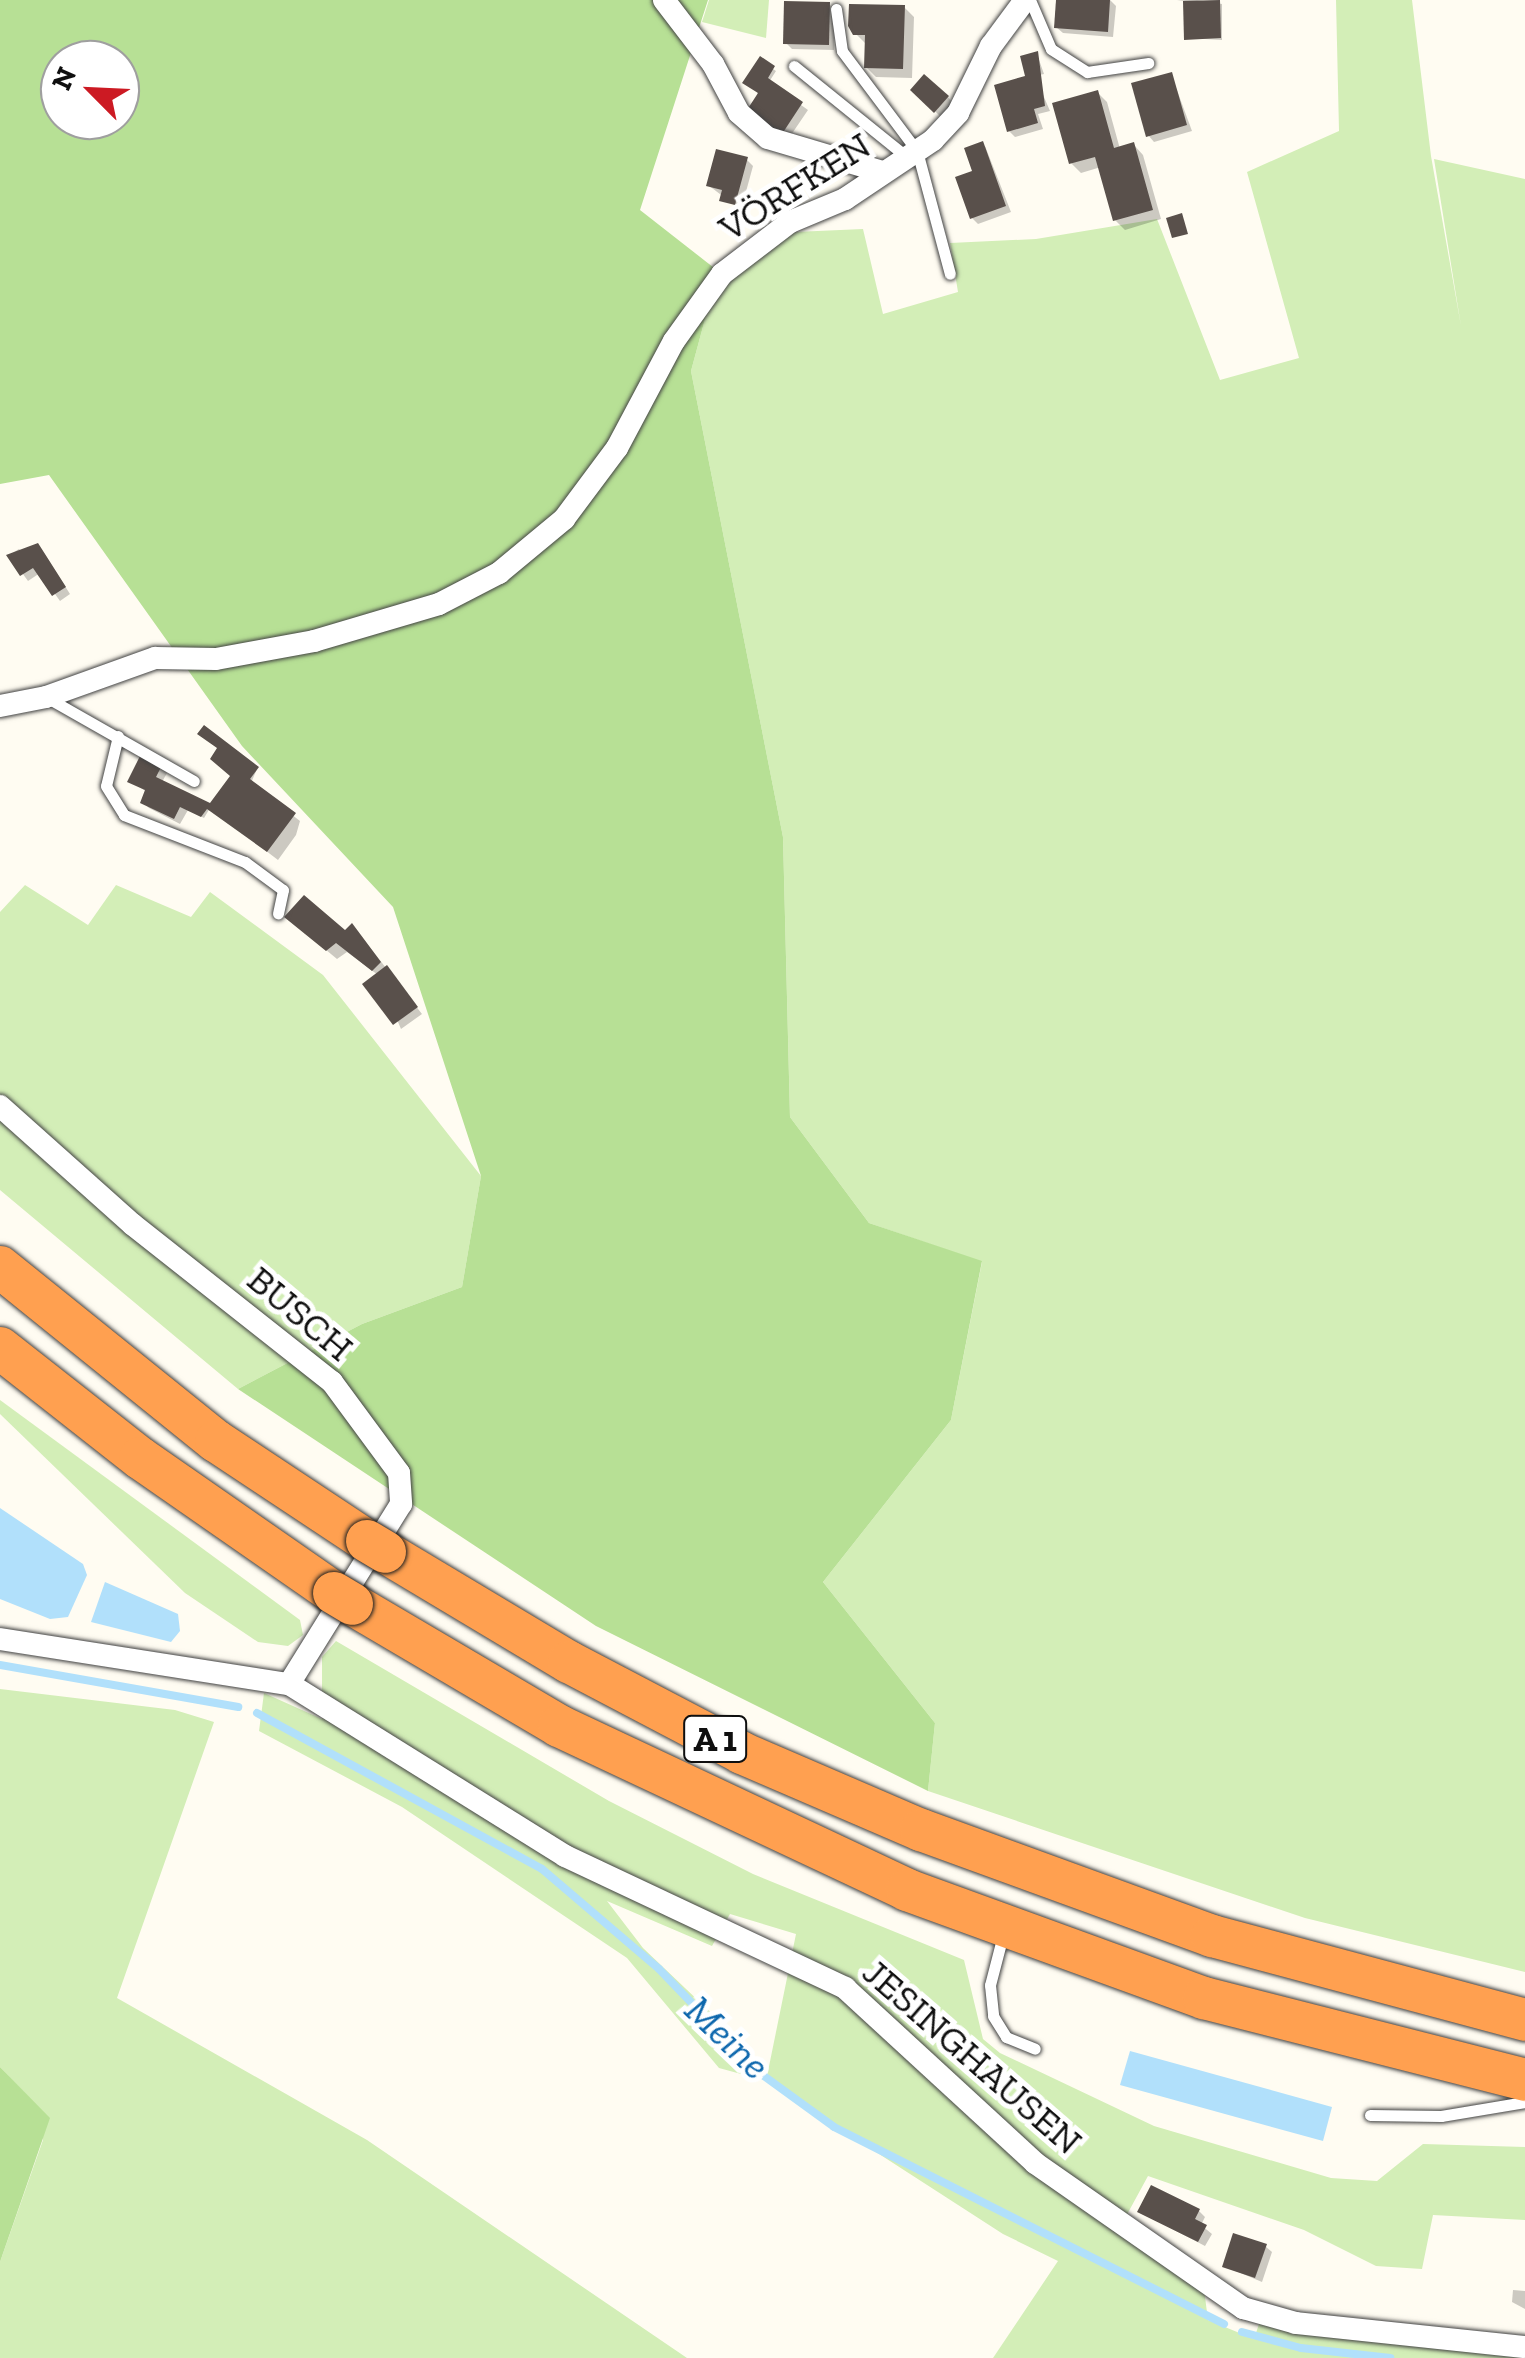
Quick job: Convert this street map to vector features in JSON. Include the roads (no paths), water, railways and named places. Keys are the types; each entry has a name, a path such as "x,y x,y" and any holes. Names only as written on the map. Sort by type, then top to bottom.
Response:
{"highway":[{"name":"A 1","path":"0,1267 216,1440 376,1546 569,1662 725,1744 921,1830 1212,1936 1525,2020"},
{"name":"A 1","path":"0,1348 155,1468 343,1598 559,1726 695,1794 1005,1927 1204,1998 1525,2080"}],"street":[{"path":"664,0 712,64 739,113 768,138 883,172"},
{"name":"VÖRFKEN","path":"46,698 155,658 216,659 314,642 439,604 530,551 564,519 617,448 674,341 722,274 790,222 846,199 913,154 958,113 992,46 1027,0"},
{"path":"0,706 46,698"},
{"name":"BUSCH","path":"0,1106 132,1224 332,1382 399,1472 401,1504 289,1684"},
{"path":"0,1639 289,1684"},
{"name":"JESINGHAUSEN","path":"289,1684 565,1856 845,1988 1034,2163 1243,2308 1296,2323 1525,2347"}],"lane":[{"path":"1027,0 1051,49 1086,72 1148,62"},
{"path":"836,9 842,51 913,154 950,274"},
{"path":"794,66 913,154"},
{"path":"46,698 194,781"},
{"path":"118,736 106,786 124,816 245,862 283,890 278,913"},
{"path":"1005,1927 989,2000 1006,2037 1035,2049"},
{"path":"1370,2115 1441,2116 1525,2102"}],"water":[{"path":"0,1508 83,1564 87,1575 68,1617 50,1619 0,1599"},
{"path":"105,1582 178,1614 180,1631 171,1642 91,1622"},
{"path":"1130,2051 1332,2107 1323,2141 1120,2085"}],"waterway":[{"name":"Meine","path":"0,1665 238,1707"},
{"name":"Meine","path":"257,1713 542,1869 659,1969 757,2071 834,2127 1224,2324"},
{"name":"Meine","path":"1242,2332 1301,2348 1390,2358"}]}
